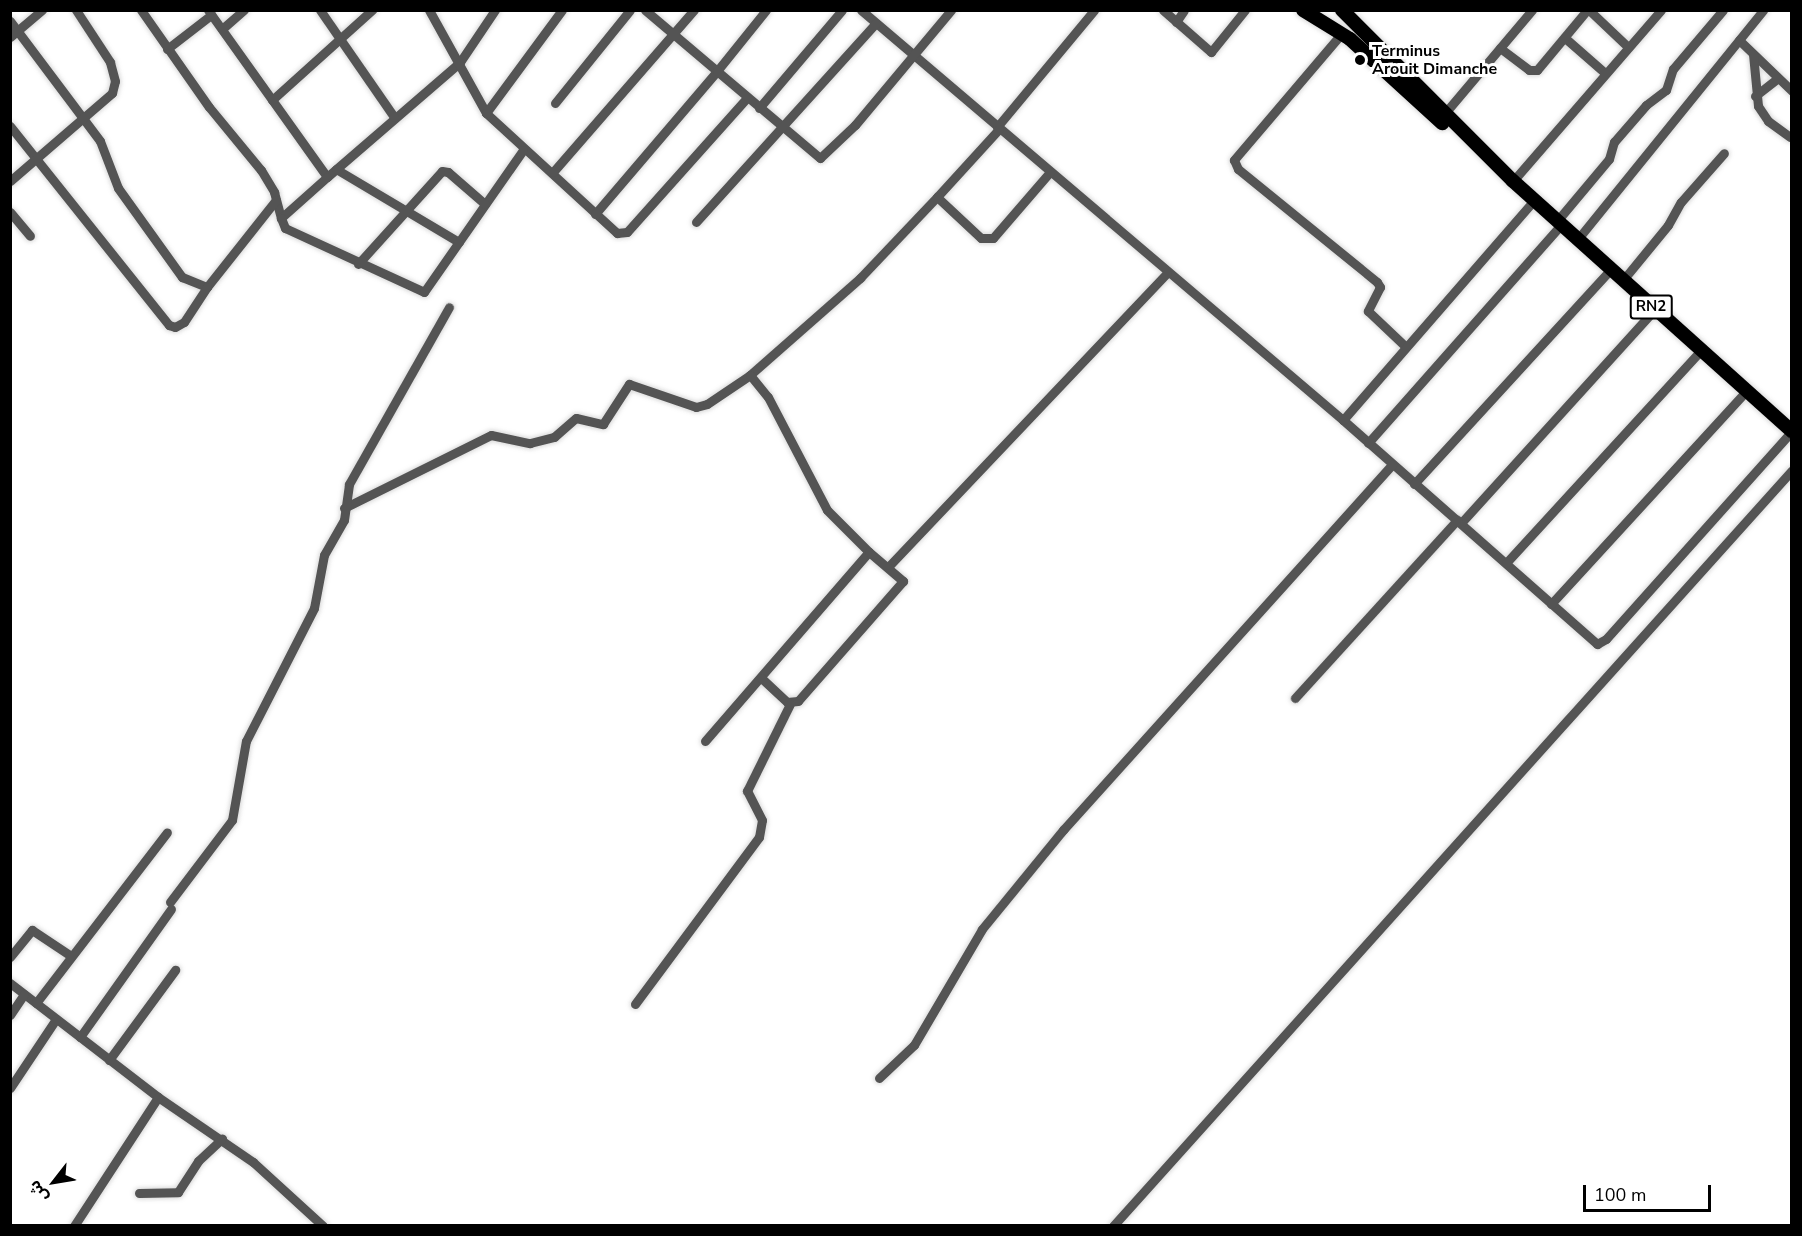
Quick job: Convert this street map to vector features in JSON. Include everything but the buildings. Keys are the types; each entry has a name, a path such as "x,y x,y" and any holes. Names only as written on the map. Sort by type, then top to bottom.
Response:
{"main road":[{"name":"RN2","path":"1303,10 1342,33 1480,157 1513,181"},
{"path":"1319,19 1333,10"},
{"name":"RN2","path":"1342,10 1513,181 1791,431"}],"street":[{"path":"14,33 42,10"},
{"path":"10,181 38,160 112,93 115,81 106,53 76,10"},
{"path":"141,10 167,49 261,170 276,200 281,218 289,230 358,264 424,292 523,150"},
{"path":"222,29 244,10"},
{"path":"320,10 394,117"},
{"path":"272,100 372,10"},
{"path":"429,10 486,112 523,150 553,172 616,233 627,232 747,98"},
{"path":"281,218 394,117 460,62 495,10"},
{"path":"486,112 562,10"},
{"path":"555,102 630,10"},
{"path":"645,10 820,158 914,56 951,10"},
{"path":"553,172 694,10"},
{"path":"595,214 766,10"},
{"path":"759,108 842,10"},
{"path":"861,10 1167,273 1343,420 1551,604 1601,644 1791,431"},
{"path":"344,508 491,435 530,443 554,437 576,418 603,424 629,384 696,407 707,404 750,375 760,362 800,335 860,278 937,197 998,128 1094,10"},
{"path":"1163,10 1211,52 1245,10"},
{"path":"1176,22 1184,10"},
{"path":"1445,113 1532,10"},
{"path":"1500,48 1529,70 1537,70 1588,10 1627,46"},
{"path":"1513,181 1627,46 1661,10"},
{"path":"1368,443 1559,223 1609,159 1614,142 1646,105 1666,90 1673,69 1723,10"},
{"path":"1577,240 1763,10"},
{"path":"167,49 210,13 327,177"},
{"path":"10,21 14,33 83,119 107,154 118,188 173,267 182,277 207,287"},
{"path":"696,222 876,23"},
{"path":"1342,33 1234,160 1238,169 1377,282 1380,287 1368,311 1406,347"},
{"path":"1565,38 1605,73"},
{"path":"1739,40 1791,91"},
{"path":"1753,54 1755,96 1768,121 1790,137"},
{"path":"1755,96 1778,78"},
{"path":"10,126 169,325 175,327 184,322 207,287 276,200"},
{"path":"1623,280 1668,225 1681,202 1725,153"},
{"path":"336,169 459,242"},
{"path":"358,264 404,210 442,171 448,172 485,204"},
{"path":"937,197 987,241 1050,172"},
{"path":"1343,420 1534,200"},
{"path":"10,212 30,236"},
{"path":"1414,484 1611,269"},
{"path":"888,567 1167,273"},
{"path":"80,1037 232,820 246,741 314,608 324,555 342,524 349,484 449,307"},
{"path":"1295,698 1654,310"},
{"path":"1506,563 1701,351"},
{"path":"635,1004 759,837 762,820 747,792 790,704 798,702 903,581 868,552 827,510 768,397 750,375"},
{"path":"1551,604 1746,391"},
{"path":"879,1078 914,1045 982,929 1062,830 1392,464"},
{"path":"1113,1226 1791,470"},
{"path":"705,741 868,552"},
{"path":"761,678 790,704"},
{"path":"36,1004 167,832"},
{"path":"10,957 32,930 71,956"},
{"path":"109,1060 175,970"},
{"path":"10,983 158,1097 253,1162 323,1226"},
{"path":"10,1015 24,994"},
{"path":"10,1088 56,1019"},
{"path":"74,1226 158,1097"},
{"path":"139,1193 178,1192 198,1161 222,1139"}],"place":[{"name":"Terminus Arouit Dimanche","path":"1360,60"}]}
